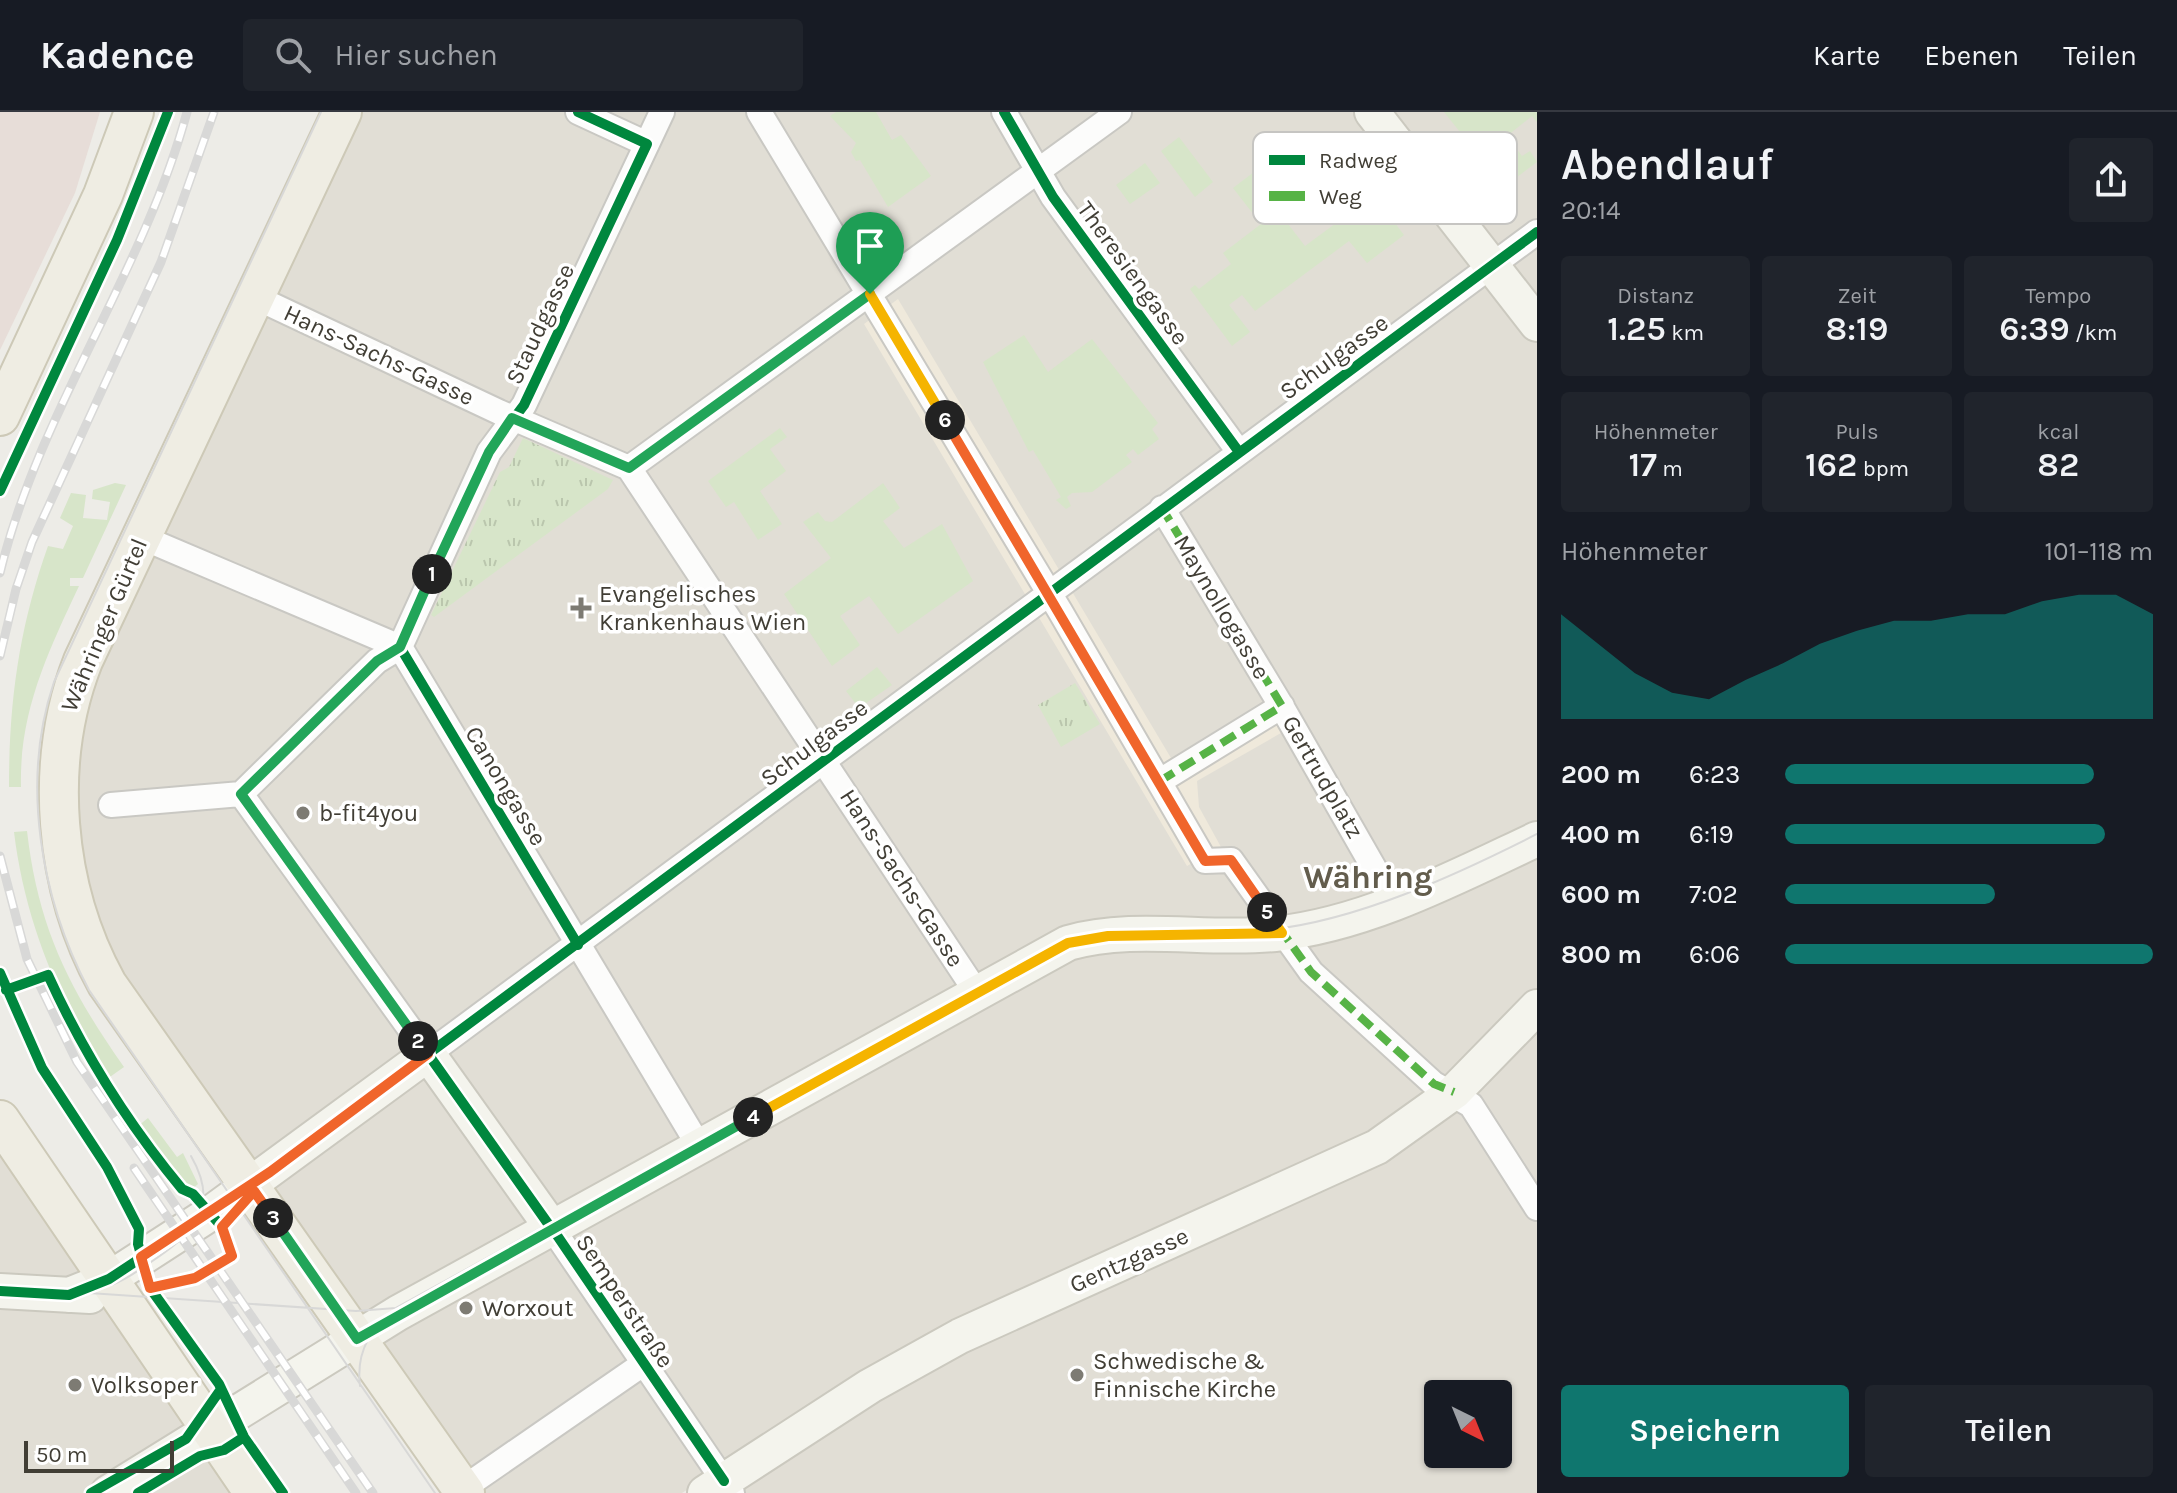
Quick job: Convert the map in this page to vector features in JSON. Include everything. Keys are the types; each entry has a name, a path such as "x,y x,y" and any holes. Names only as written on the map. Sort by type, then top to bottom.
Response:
{"main road":[{"path":"0,416 103,195 134,112"},
{"name":"Währinger Gürtel","path":"342,112 83,661 67,709 59,757 62,835 78,914 98,968 463,1491"},
{"path":"1372,112 1387,132"},
{"path":"1459,224 1537,324"},
{"path":"108,1493 357,1339 699,1146 1081,939 1282,933 1343,921 1394,903 1537,839"},
{"name":"Gentzgasse","path":"720,1489 870,1386 960,1336 1341,1166 1377,1147 1454,1092 1537,1007"},
{"name":"Schulgasse","path":"115,1289 428,1054"},
{"name":"Semperstraße","path":"428,1054 552,1228"},
{"path":"0,1120 254,1493"},
{"path":"0,1291 69,1295 115,1289"}],"street":[{"path":"578,112 647,144"},
{"name":"Staudgasse","path":"400,647 489,452 524,405 662,112"},
{"path":"759,112 1049,593 1205,861 1231,860 1311,972 1434,1084 1454,1092 1471,1105 1537,1208"},
{"name":"Theresiengasse","path":"1004,112 1053,197 1239,452"},
{"path":"629,468 1119,112"},
{"name":"Schulgasse","path":"428,1054 1537,232"},
{"name":"Hans-Sachs-Gasse","path":"255,297 512,418 629,468 825,759 977,993"},
{"name":"Maynollogasse","path":"1162,508 1282,706"},
{"path":"141,537 400,647"},
{"path":"111,805 241,794 377,661 400,647"},
{"name":"Canongasse","path":"400,647 699,1146"},
{"name":"Gertrudplatz","path":"1160,781 1282,706 1394,903"},
{"name":"Semperstraße","path":"241,794 428,1054"},
{"name":"Semperstraße","path":"552,1228 643,1364 720,1489"},
{"path":"463,1491 643,1364"}],"shaded area":[{"path":"0,112 100,112 75,193 0,350"},
{"path":"335,112 1537,112 1537,1493 742,1493 723,1467 682,1493 456,1493 93,974 55,718"},
{"path":"898,299 1171,758 1270,698 1288,729 1197,781 1199,807 1221,847 1187,866 864,324"},
{"path":"0,1125 254,1493 0,1493"}],"green space":[{"path":"836,112 876,112 892,140 901,135 931,176 888,207 860,160 856,161 851,152 856,143 830,116"},
{"path":"1444,112 1537,112 1537,122 1532,116 1512,132 1460,132"},
{"path":"1179,137 1213,182 1195,197 1161,151"},
{"path":"1517,149 1522,156 1530,151 1537,162 1517,177"},
{"path":"1145,163 1160,183 1130,204 1116,185"},
{"path":"1253,173 1253,214 1233,188"},
{"path":"1261,224 1288,224 1305,246 1335,224 1396,224 1404,235 1367,263 1349,241 1255,311 1242,295 1229,305 1250,332 1232,346 1190,289 1195,285 1199,289 1231,264 1223,253"},
{"path":"1024,335 1048,372 1092,339 1158,423 1152,429 1159,439 1138,455 1133,449 1126,455 1132,462 1092,492 1072,493 1067,497 1071,506 1066,509 1056,500 1061,497 1033,450 1029,452 983,362"},
{"path":"780,428 787,437 770,449 786,471 760,491 782,524 758,540 734,502 726,507 708,481"},
{"path":"523,438 613,480 608,489 434,617 431,615 500,472 509,467"},
{"path":"115,483 126,485 83,578 70,578 70,586 79,586 46,659 30,708 21,787 9,787 11,723 18,663 30,604 48,546 63,549 73,526 60,518 71,493 86,495 83,518 107,520 110,502 92,499 93,490"},
{"path":"883,483 900,508 883,521 904,548 942,524 973,581 898,634 869,596 840,616 860,645 832,666 784,594 831,558 803,522 818,512 825,521 832,522"},
{"path":"877,667 892,685 859,708 846,691"},
{"path":"1075,683 1100,724 1061,747 1038,705"},
{"path":"27,831 39,897 59,956 87,1011 124,1067 107,1079 59,991 26,898 14,832"},
{"path":"148,1118 177,1157 183,1153 198,1184 192,1189 185,1188 138,1126"}],"tram line":[{"path":"321,112 54,682 38,760 37,799 48,879 58,918 89,990 435,1493"},
{"path":"0,1287 356,1311 396,1308 1060,942 1109,930 1242,931 1301,925 1405,894 1537,834"},
{"path":"102,1288 140,1270 180,1241 198,1218 203,1205 203,1190 200,1174 191,1156"},
{"path":"360,1386 360,1363 366,1344 377,1326 394,1311"}],"railway":[{"path":"0,573 17,513 39,455 145,230 187,112"},
{"path":"0,656 16,589 32,542 161,262 214,112"},
{"path":"0,856 27,959 77,1062 373,1493"},
{"path":"134,1168 356,1493"}],"marked path":[{"path":"870,294 1205,861 1231,860 1311,972 1434,1084 1454,1092"},
{"path":"1160,781 1282,706 1162,508"}],"cycle path":[{"path":"0,491 117,240 168,112"},
{"path":"578,112 647,144 524,405 489,452 400,647 578,945"},
{"path":"1004,112 1053,197 1239,452"},
{"path":"0,1291 69,1295 109,1279 250,1186 1537,232"},
{"path":"512,418 629,468"},
{"path":"0,973 42,1068 107,1167 139,1229 138,1244 150,1288 219,1384 244,1437 283,1493"},
{"path":"6,990 48,975 76,1032 125,1113 182,1189 193,1194 222,1227"},
{"path":"428,1054 549,1225"},
{"path":"150,1288 195,1278 232,1256 222,1227 252,1193"},
{"path":"552,1228 724,1481"},
{"path":"91,1493 186,1439 221,1389"},
{"path":"138,1493 200,1456 224,1450 244,1437"}],"place":[{"name":"Evangelisches Krankenhaus Wien","path":"581,608"},
{"name":"b-fit4you","path":"303,813"},
{"name":"Worxout","path":"466,1308"},
{"name":"Schwedische & Finnische Kirche","path":"1077,1375"},
{"name":"Volksoper","path":"75,1385"}],"district":[{"name":"Währing","path":"1368,877"}],"route":[{"path":"870,294 1205,861 1231,860 1282,933 1108,936 1068,943 398,1313 357,1339 254,1191 222,1227 232,1256 195,1278 150,1288 141,1257 270,1172 428,1054 241,794 377,661 400,647 489,452 512,418 629,468 870,294"}]}
